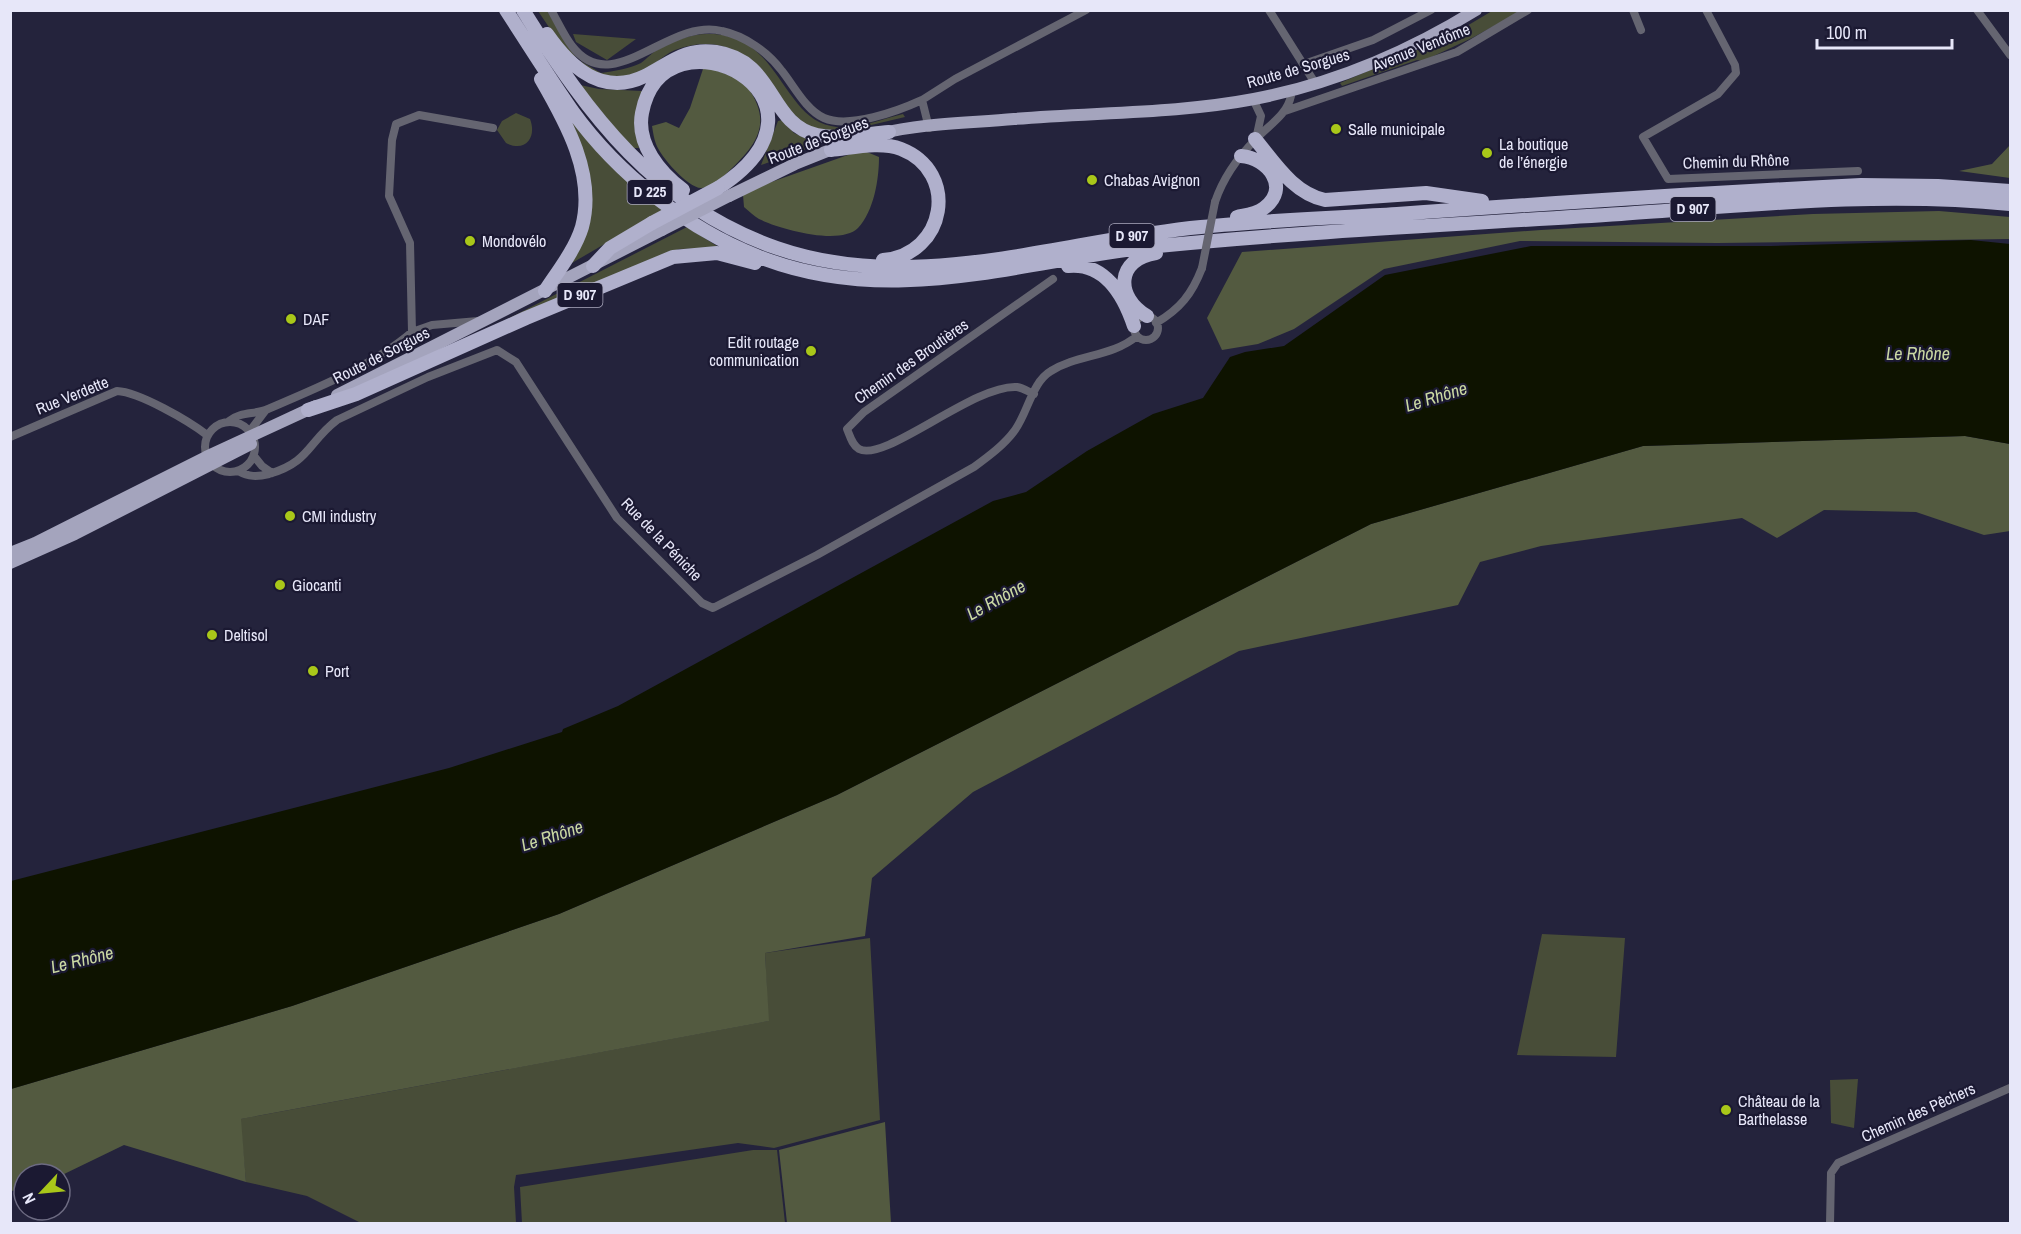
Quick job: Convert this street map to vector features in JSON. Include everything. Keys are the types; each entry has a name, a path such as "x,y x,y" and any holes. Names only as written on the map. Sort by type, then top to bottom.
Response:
{"highway":[{"name":"D 225","path":"506,10 574,113 601,146 632,177 669,206 753,255 816,275 862,280"},
{"name":"D 225","path":"506,10 562,116 578,157 585,188 582,227 567,257 544,291"},
{"name":"D 225","path":"523,10 585,105 619,145 659,183 741,233"},
{"path":"530,10 563,54 583,74 594,80 622,83 645,76 666,62 685,54 717,52 733,56 756,70 785,115 806,131 826,136 889,132"},
{"name":"D 907","path":"593,266 610,248 657,227 724,192 761,146 768,117 763,98 756,85 734,67 713,61 682,64 665,74 647,96 641,118 644,142 649,152 673,183 722,216 741,233 814,259 861,267 912,267 974,262 1199,227 1534,204 1861,185 1938,186 2010,191"},
{"path":"1256,139 1296,187 1317,199 1439,194 1469,200 1534,204"},
{"path":"741,233 759,235 797,248 876,261 899,258 914,251 930,235 937,217 938,194 932,176 917,159 903,150 884,146 831,150"},
{"path":"1199,227 1257,212 1274,196 1275,181 1269,167 1253,157 1241,156"},
{"name":"D 907","path":"308,410 356,394 547,309 673,257 717,253 817,281 848,285 862,280 903,282 972,276 1152,247 1298,233 1850,200 1905,199 2010,204"},
{"path":"1151,320 1133,306 1125,291 1126,273 1138,259 1152,254 1298,233"},
{"path":"972,276 984,281 1070,265 1086,266 1111,283 1129,310 1136,331"}],"main road":[{"name":"Route de Sorgues","path":"724,192 831,150 889,132 1043,116 1196,107 1253,99 1315,83 1380,61 1476,10"},
{"name":"Route de Sorgues","path":"252,436 283,423 593,266"},
{"name":"D 907","path":"10,563 75,534 252,436"},
{"name":"D 907","path":"10,553 209,461"}],"street":[{"path":"551,10 572,47 591,63 611,66 689,30 721,30 754,44 781,68 804,101 823,118 849,121 895,112 922,100 955,79 1086,10"},
{"path":"1269,10 1315,83"},
{"path":"1304,64 1373,40 1431,10"},
{"name":"Avenue Vendôme","path":"1285,111 1457,52 1528,10"},
{"path":"1633,10 1641,30"},
{"name":"Chemin du Rhône","path":"1706,10 1735,65 1736,73 1718,94 1643,137 1668,179 1858,171"},
{"path":"1977,10 2010,55"},
{"path":"1034,394 1041,380 1051,371 1122,347 1136,331 1138,319 1151,320 1172,313 1185,301 1203,268 1215,202 1227,174 1256,139 1285,111 1291,96 1288,90"},
{"path":"1253,99 1261,116 1256,139"},
{"path":"922,100 929,128"},
{"path":"412,332 410,243 389,196 392,140 396,123 419,115 493,128"},
{"path":"1261,116 1278,118"},
{"name":"Chemin des Broutières","path":"1034,394 1018,387 1002,389 948,411 896,443 875,452 859,449 852,441 848,429 864,412 1053,279"},
{"path":"1136,331 1144,340 1153,338 1157,331 1151,320"},
{"path":"254,456 248,465 238,471 227,472 209,461 204,445 207,435 213,428 242,414 265,411 374,358 401,342 412,332 432,325 484,321"},
{"name":"Rue de la Péniche","path":"273,473 298,462 337,420 428,377 497,350 516,362 617,518 702,603 713,608 817,555 974,467 997,450 1015,429 1034,394"},
{"name":"Rue Verdette","path":"10,437 117,392 126,392 169,413 184,417 207,435"},
{"path":"252,436 265,411"},
{"path":"229,421 244,426 252,436 254,456 262,466 273,473"},
{"path":"238,471 248,477 273,473"},
{"name":"Chemin des Pêchers","path":"1830,1224 1831,1173 1833,1167 1838,1163 2010,1088"}],"shaded area":[{"path":"538,11 547,11 576,58 561,45"},
{"path":"1492,11 1521,11 1423,61 1417,60 1342,86 1340,83 1450,36"},
{"path":"573,34 636,39 607,60 576,42"},
{"path":"707,34 731,37 750,46 765,60 801,107 814,119 831,126 849,127 903,114 905,117 846,131 828,132 798,123 763,74 750,61 735,51 717,45 698,44 675,50 641,73 627,77 599,77 579,60 601,73 621,70 641,63 656,50 670,43 688,37"},
{"path":"580,85 599,89 642,91 635,122 639,148 631,148"},
{"path":"516,113 530,119 532,132 528,142 524,145 513,146 506,143 497,130 502,121"},
{"path":"782,120 794,133 816,143 815,146 761,165 778,121"},
{"path":"573,121 615,169 663,210 572,263 586,225 569,123"},
{"path":"687,227 720,248 679,249 492,327"},
{"path":"1542,934 1625,938 1616,1057 1517,1055"},
{"path":"870,938 880,1120 774,1148 738,1143 516,1175 514,1187 516,1223 363,1224 307,1196 246,1182 240,1119 768,1021 765,953"},
{"path":"1858,1079 1854,1128 1831,1123 1830,1080"},
{"path":"753,1150 777,1150 785,1223 522,1223 520,1187"}],"green space":[{"path":"704,66 733,76 746,85 759,111 760,122 754,142 747,152 716,183 701,188 689,183 669,163 656,144 652,126 666,122 679,128 690,108"},
{"path":"2010,145 2010,178 1959,171 1992,164"},
{"path":"862,150 879,157 877,185 868,213 858,228 849,233 824,236 794,231 759,219 744,207 743,195 763,185"},
{"path":"1939,211 2010,217 2010,239 1717,243 1520,241 1384,269 1294,329 1258,344 1222,350 1207,318 1242,252 1541,230 1813,214"},
{"path":"1965,436 2010,444 2010,531 1984,535 1916,512 1824,510 1777,538 1742,518 1541,546 1480,562 1458,605 1239,651 973,792 872,878 865,936 765,953 769,1021 241,1119 246,1182 124,1145 72,1170 72,1162 12,1162 11,1191 11,1089 292,1006 559,914 837,795 1371,524 1643,446"},
{"path":"885,1122 891,1223 787,1223 779,1150"}],"water":[{"name":"Le Rhône","path":"1971,240 2010,244 2010,444 1965,436 1643,446 1371,524 837,795 559,914 292,1006 11,1089 11,881 449,768 562,732 563,729 618,706 993,501 1026,492 1087,451 1153,414 1203,398 1230,357 1245,352 1284,346 1385,275 1531,246 1771,246"}],"place":[{"name":"Salle municipale","path":"1336,129"},
{"name":"La boutique de l’énergie","path":"1487,153"},
{"name":"Chabas Avignon","path":"1092,180"},
{"name":"Mondovélo","path":"470,241"},
{"name":"DAF","path":"291,319"},
{"name":"Edit routage communication","path":"811,351"},
{"name":"CMI industry","path":"290,516"},
{"name":"Giocanti","path":"280,585"},
{"name":"Deltisol","path":"212,635"},
{"name":"Port","path":"313,671"},
{"name":"Château de la Barthelasse","path":"1726,1110"}]}
